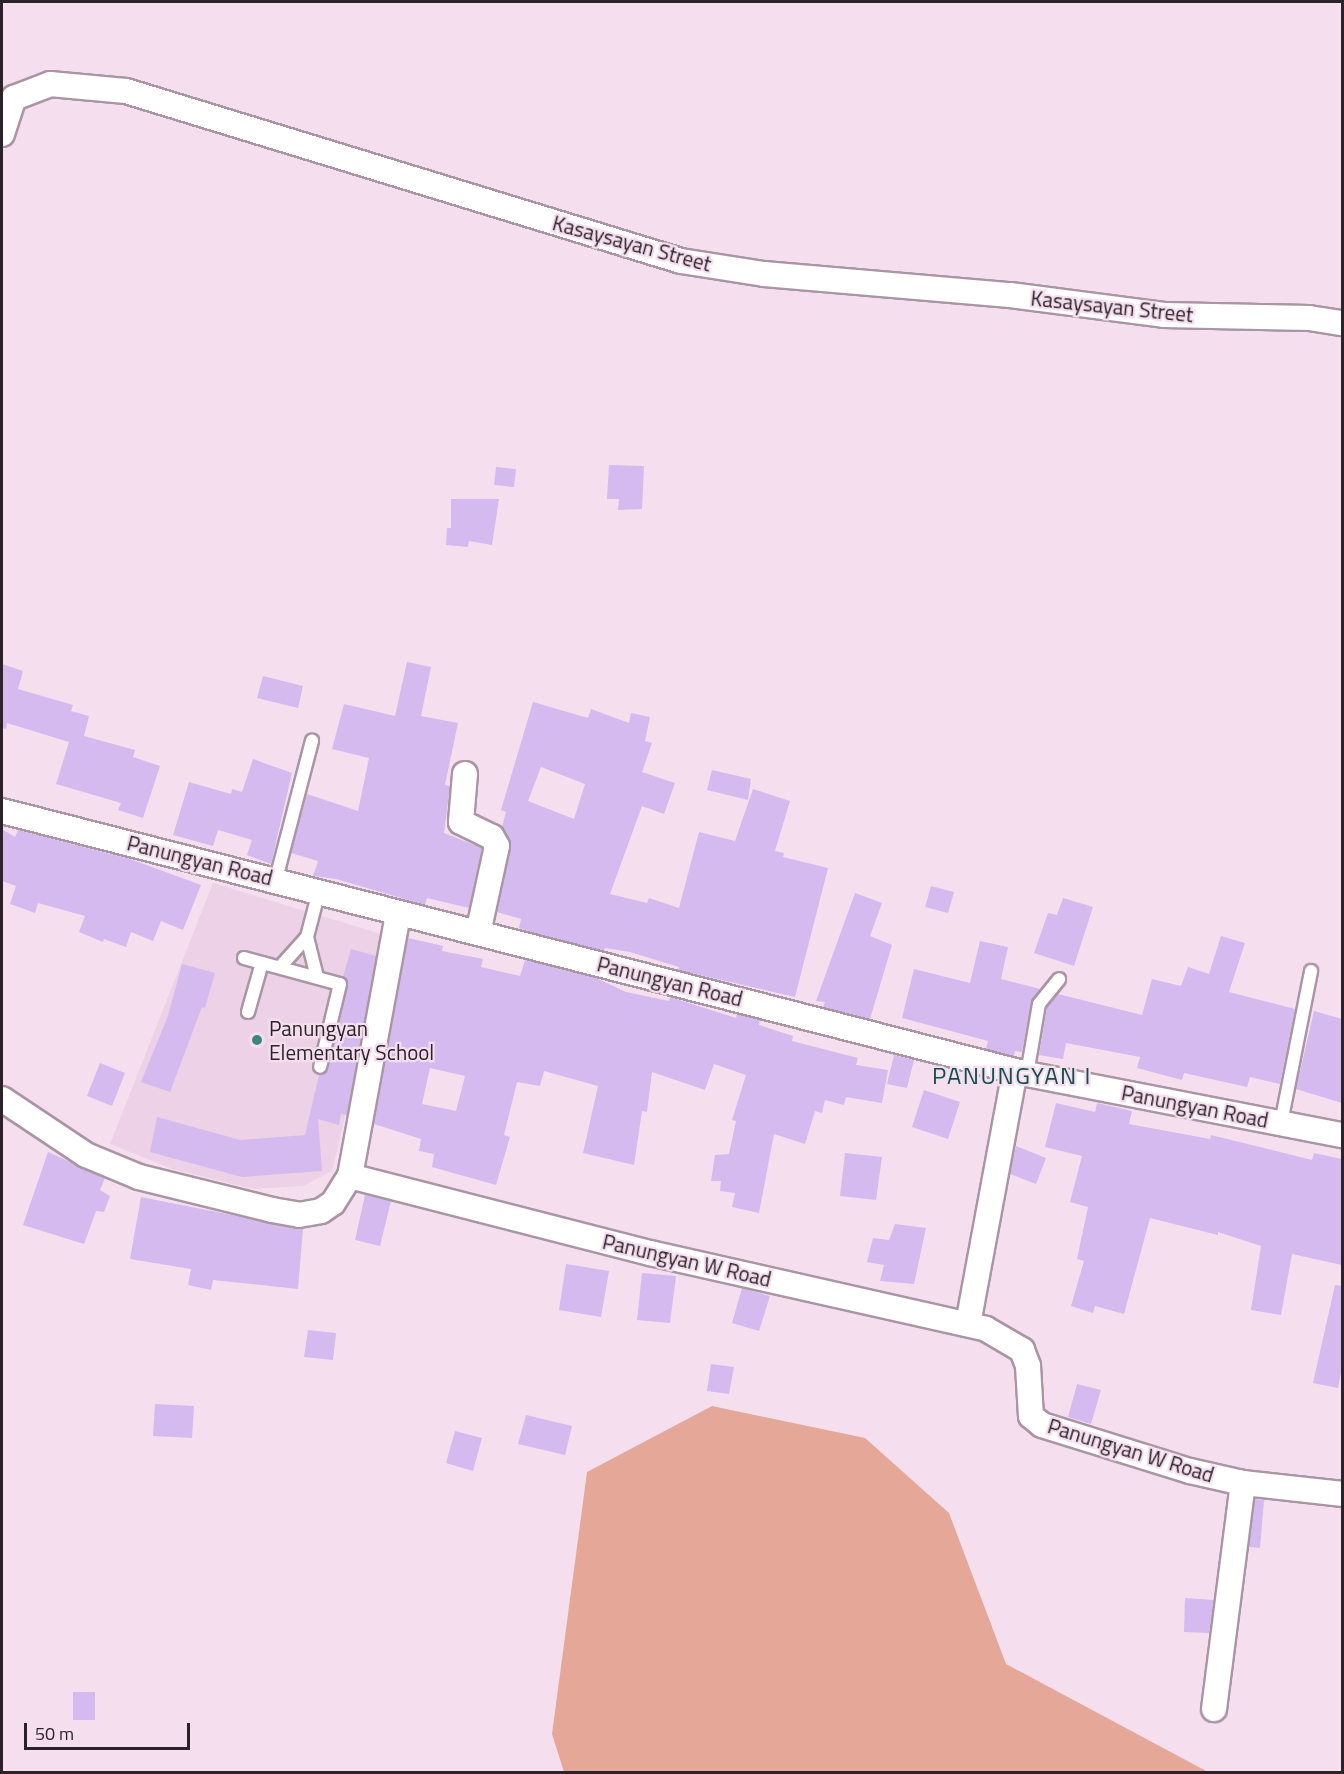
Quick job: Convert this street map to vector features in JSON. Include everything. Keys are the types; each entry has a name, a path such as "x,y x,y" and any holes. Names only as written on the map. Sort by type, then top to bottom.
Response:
{"street":[{"name":"Kasaysayan Street","path":"2,134 14,98 50,84 126,91 681,261 764,274 1010,295 1154,314 1309,318 1342,323"},
{"path":"465,774 461,822 492,837 496,846 478,933"},
{"name":"Panungyan Road","path":"2,810 276,879 398,914 1021,1072 1342,1135"},
{"path":"2,1099 86,1155 139,1177 214,1197 299,1215 333,1203 350,1176 398,914"},
{"path":"968,1324 1021,1072"},
{"name":"Panungyan W Road","path":"350,1176 650,1253 986,1329 1022,1350 1028,1366 1031,1416 1042,1425 1190,1471 1243,1482 1342,1494"},
{"path":"1214,1709 1243,1482"}],"lane":[{"path":"276,879 312,741"},
{"path":"318,977 308,937 319,891"},
{"path":"280,967 308,937"},
{"path":"244,958 339,984 320,1067"},
{"path":"248,1012 262,963"},
{"path":"1281,1123 1311,971"},
{"path":"1021,1072 1039,1004 1059,979"}],"shaded area":[{"name":"Panungyan Elementary School","path":"213,883 388,936 332,1171 303,1186 253,1189 173,1169 110,1144"},
{"path":"712,1406 865,1438 949,1513 1006,1664 1208,1772 564,1772 552,1734 587,1472"}],"building":[{"path":"609,465 644,466 642,509 618,510 619,499 607,499"},
{"path":"496,467 516,469 514,487 494,485"},
{"path":"451,499 499,499 492,545 469,541 468,547 446,545 447,528 451,528"},
{"path":"407,662 431,667 421,716 458,723 445,785 450,786 444,833 482,848 469,908 427,898 425,905 336,879 313,876 318,861 291,853 307,794 358,811 369,758 332,749 344,704 395,716"},
{"path":"2,664 23,671 18,689 73,705 71,711 89,716 84,736 135,750 133,757 160,766 143,818 118,810 121,803 56,784 69,742 7,723 6,729 2,728"},
{"path":"263,676 303,686 298,708 257,698"},
{"path":"533,702 588,718 591,709 629,723 631,713 650,717 645,741 652,743 642,772 675,783 664,814 642,806 610,894 647,903 649,898 679,908 699,832 735,841 753,789 790,801 775,851 784,853 783,857 828,868 795,997 678,970 679,967 630,952 605,948 604,951 519,928 521,919 497,912 511,849 502,827 506,812 501,810","holes":["541,767 585,784 574,819 528,801"]},
{"path":"253,759 292,773 271,864 247,855 252,840 218,830 213,846 173,835 189,782 231,794 232,789 242,792"},
{"path":"712,770 751,779 748,800 707,790"},
{"path":"2,829 15,837 18,830 130,859 201,885 183,930 161,921 153,941 131,932 126,947 104,939 103,942 79,932 85,916 38,903 35,913 10,904 16,886 2,881"},
{"path":"931,886 954,892 948,913 925,907"},
{"path":"855,893 882,903 870,936 892,945 870,1019 823,1007 825,1002 816,1001"},
{"path":"1063,898 1093,907 1074,966 1034,953 1048,913 1057,915"},
{"path":"1221,936 1245,943 1229,992 1295,1009 1280,1084 1250,1077 1247,1087 1184,1073 1182,1080 1137,1068 1140,1057 1066,1043 1063,1059 1039,1055 1047,1007 1058,994 1142,1015 1152,979 1181,986 1188,967 1209,974"},
{"path":"408,938 443,946 442,951 483,959 481,967 520,976 525,960 596,978 626,992 669,1001 670,997 736,1018 737,1014 760,1020 759,1025 793,1036 792,1041 858,1058 856,1065 888,1070 882,1103 846,1097 844,1105 825,1100 822,1113 815,1111 805,1144 774,1134 759,1213 732,1207 735,1193 720,1191 721,1181 711,1181 715,1155 729,1154 736,1121 732,1120 746,1075 714,1064 705,1090 652,1072 647,1112 642,1111 634,1165 583,1153 598,1086 544,1071 540,1086 517,1082 504,1135 510,1137 496,1185 432,1167 434,1154 419,1151 421,1139 374,1124","holes":["430,1068 465,1076 456,1111 422,1104"]},
{"path":"980,941 1008,947 1001,979 1040,989 1031,1003 1022,1052 1015,1051 1014,1056 986,1049 988,1041 902,1018 914,969 970,983"},
{"path":"351,949 376,956 347,1115 341,1114 339,1125 318,1119 322,1171 242,1177 150,1152 157,1117 240,1140 305,1135 319,1075 328,1069 348,986 343,977"},
{"path":"182,964 215,973 205,1008 202,1007 170,1092 141,1082 168,1016"},
{"path":"1314,1011 1342,1019 1342,1103 1296,1089"},
{"path":"894,1055 914,1060 907,1088 887,1084"},
{"path":"100,1063 125,1073 112,1106 87,1096"},
{"path":"924,1090 960,1102 948,1139 912,1127"},
{"path":"1056,1103 1095,1112 1097,1103 1132,1111 1129,1124 1210,1139 1211,1135 1312,1160 1314,1153 1342,1159 1342,1265 1292,1254 1281,1315 1251,1310 1261,1246 1218,1232 1218,1235 1150,1218 1124,1314 1095,1306 1093,1313 1071,1306 1084,1261 1077,1259 1088,1207 1070,1202 1082,1156 1045,1147"},
{"path":"1016,1146 1046,1158 1036,1184 1010,1174"},
{"path":"48,1152 105,1178 100,1190 110,1196 104,1212 96,1211 84,1244 23,1225"},
{"path":"845,1153 882,1157 876,1200 840,1196"},
{"path":"365,1195 391,1201 380,1246 355,1240"},
{"path":"141,1197 303,1229 298,1289 213,1280 211,1290 188,1285 191,1269 130,1259"},
{"path":"895,1224 926,1228 914,1284 880,1281 884,1265 867,1262 873,1238 889,1240"},
{"path":"566,1264 609,1271 601,1317 559,1310"},
{"path":"642,1273 676,1276 670,1323 637,1320"},
{"path":"1335,1285 1342,1286 1342,1368 1338,1388 1313,1383"},
{"path":"742,1288 770,1296 759,1331 732,1323"},
{"path":"308,1330 336,1333 333,1360 304,1357"},
{"path":"711,1364 734,1367 729,1394 707,1391"},
{"path":"1077,1384 1101,1390 1091,1424 1068,1417"},
{"path":"155,1404 194,1406 192,1438 153,1436"},
{"path":"526,1415 572,1426 565,1455 518,1444"},
{"path":"455,1431 482,1438 473,1471 446,1463"},
{"path":"1255,1499 1264,1500 1260,1548 1249,1547"},
{"path":"1185,1598 1214,1600 1209,1633 1184,1632"},
{"path":"73,1692 95,1692 95,1720 73,1720"}],"place":[{"name":"Panungyan Elementary School","path":"257,1040"}],"district":[{"name":"PANUNGYAN I","path":"1012,1076"}]}
